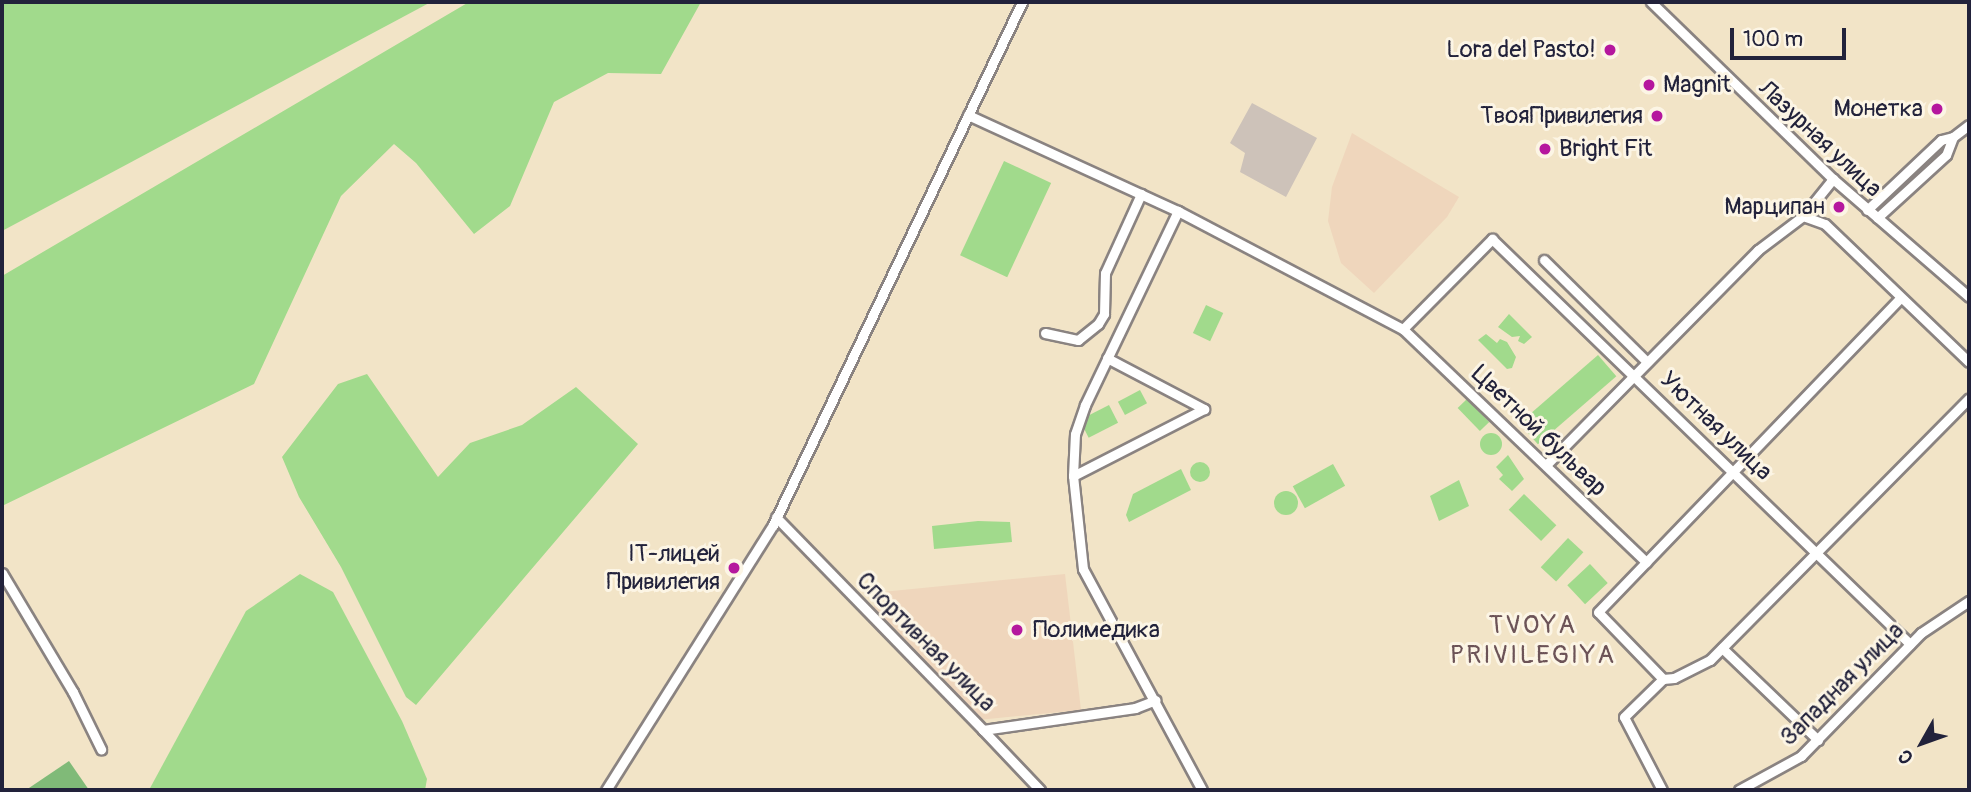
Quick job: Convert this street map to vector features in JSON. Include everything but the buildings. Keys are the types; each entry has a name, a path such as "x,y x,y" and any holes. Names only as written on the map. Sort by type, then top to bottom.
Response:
{"street":[{"path":"606,790 776,517 1021,2"},
{"name":"Лазурная улица","path":"1651,2 1833,179 1969,297"},
{"name":"Цветной бульвар","path":"968,115 1178,211 1403,329 1646,562"},
{"path":"1867,210 1941,140 1952,137 1966,126"},
{"path":"1877,218 1946,155 1952,137"},
{"path":"1546,465 1758,250 1804,216 1833,179"},
{"path":"1045,332 1078,340 1092,332 1104,314 1105,273 1142,194"},
{"path":"1178,211 1107,358 1075,435 1073,476 1083,569 1156,700 1202,790"},
{"path":"1804,216 1825,224 1899,299 1913,305 1969,362"},
{"name":"Уютная улица","path":"1403,329 1492,239 1735,471 1910,644"},
{"path":"1544,260 1647,362"},
{"path":"1663,679 1598,612 1899,299"},
{"path":"1073,476 1204,409 1107,358"},
{"path":"1662,790 1624,717 1663,679 1710,660 1969,398"},
{"name":"Спортивная улица","path":"776,517 983,730 1135,708 1156,700"},
{"path":"2,573 73,692 101,748"},
{"name":"Западная улица","path":"1739,790 1784,767 1818,740 1910,644 1969,601"},
{"path":"1722,648 1818,740"},
{"path":"983,730 1040,790"}],"shaded area":[{"path":"1252,103 1317,138 1286,197 1240,172 1245,153 1230,143"},
{"path":"1352,133 1459,197 1447,217 1374,293 1341,263 1328,221 1332,187"},
{"path":"1065,574 1081,710 978,720 873,608 882,592"}],"green space":[{"path":"2,2 431,2 2,231"},
{"path":"469,2 701,2 661,74 608,73 554,102 510,206 474,234 416,163 394,144 341,196 254,384 2,506 2,276"},
{"path":"1004,161 1051,183 1007,277 960,255"},
{"path":"1206,305 1223,313 1210,341 1193,333"},
{"path":"1509,314 1532,337 1524,344 1518,341 1520,336 1512,337 1498,327"},
{"path":"1486,334 1497,343 1500,339 1507,342 1516,357 1512,368 1507,369 1478,340"},
{"path":"1598,355 1616,376 1538,444 1520,423"},
{"path":"367,374 438,477 470,443 522,425 576,387 638,444 416,705 406,697 341,567 299,497 282,457 338,384"},
{"path":"1140,390 1147,403 1125,415 1118,402"},
{"path":"1467,399 1489,422 1480,431 1458,408"},
{"path":"1109,405 1118,423 1089,438 1080,420"},
{"path":"1491,433 1499,436 1502,444 1499,452 1491,455 1483,452 1480,444 1483,436"},
{"path":"1508,455 1524,479 1512,491 1499,479 1503,475 1496,467"},
{"path":"1200,462 1207,465 1210,472 1207,479 1200,482 1193,479 1190,472 1193,465"},
{"path":"1333,464 1345,486 1305,508 1293,486"},
{"path":"1181,469 1191,490 1129,522 1126,515 1133,494"},
{"path":"1459,480 1469,506 1439,521 1430,496"},
{"path":"1286,491 1294,495 1298,503 1294,511 1286,515 1278,511 1274,503 1278,495"},
{"path":"1524,494 1556,525 1541,541 1509,510"},
{"path":"978,521 1010,522 1012,542 934,549 932,526"},
{"path":"1568,538 1583,552 1556,582 1541,567"},
{"path":"1590,564 1608,583 1585,604 1567,585"},
{"path":"300,574 333,592 402,721 427,779 425,790 149,790 246,611"},
{"path":"69,761 89,790 26,790"}],"place":[{"name":"Lora del Pasto!","path":"1610,50"},
{"name":"Magnit","path":"1649,85"},
{"name":"Монетка","path":"1937,109"},
{"name":"ТвояПривилегия","path":"1657,116"},
{"name":"Bright Fit","path":"1545,149"},
{"name":"Марципан","path":"1839,207"},
{"name":"IT-лицей Привилегия","path":"734,568"},
{"name":"Полимедика","path":"1017,630"}],"district":[{"name":"TVOYA PRIVILEGIYA","path":"1533,641"}]}
